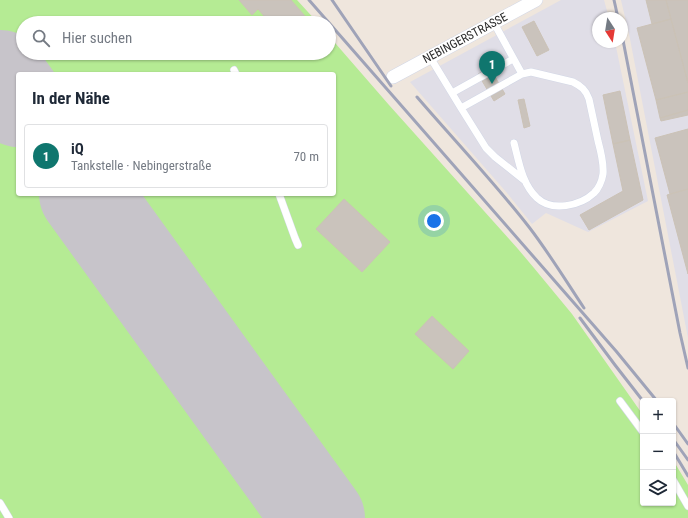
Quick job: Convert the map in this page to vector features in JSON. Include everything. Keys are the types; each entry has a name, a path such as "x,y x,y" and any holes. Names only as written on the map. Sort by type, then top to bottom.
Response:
{"street":[{"name":"NEBINGERSTRASSE","path":"393,77 536,0"}],"lane":[{"path":"494,23 522,74"},
{"path":"430,57 461,108 486,148 524,180 537,198 543,203 552,206 574,204 586,199 594,193 600,185 603,175 603,162 589,99 586,91 573,82 531,72 522,74 461,108"},
{"path":"452,93 514,58"},
{"path":"514,142 524,180"},
{"path":"280,196 298,245"},
{"path":"620,401 640,428"},
{"path":"676,485 688,506"},
{"path":"0,503 8,518"}],"shaded area":[{"path":"561,0 604,0 607,12 592,12 592,48 616,48 648,201 588,232 546,213 532,224 507,193 410,82"},
{"path":"621,0 688,0 688,338 628,30 628,12 624,12"}],"green space":[{"path":"0,0 297,0 312,16 16,16 16,60 336,60 336,44 534,268 572,314 640,411 640,506 676,506 676,465 688,485 688,518 0,518"}],"building":[{"path":"239,0 291,0 305,16 264,16 258,9 252,15"},
{"path":"646,0 666,0 671,19 652,24"},
{"path":"666,0 688,0 688,83 671,19"},
{"path":"671,19 688,83 688,92 656,100 637,28"},
{"path":"534,21 549,50 537,56 522,27"},
{"path":"490,68 505,94 494,101 478,74"},
{"path":"620,91 630,140 613,144 603,95"},
{"path":"688,92 688,110 660,118 656,100"},
{"path":"524,99 530,126 524,128 518,100"},
{"path":"688,110 688,115 661,121 660,118"},
{"path":"688,129 688,189 670,194 655,138"},
{"path":"630,140 643,200 589,230 580,215 623,191 613,144"},
{"path":"688,189 688,274 667,195"},
{"path":"344,199 390,242 362,272 316,229"},
{"path":"432,316 469,351 453,369 415,334"}],"runway":[{"path":"0,76 16,98"},
{"path":"86,196 319,518"}],"railway":[{"path":"309,0 323,16"},
{"path":"332,0 391,86"},
{"path":"614,0 617,12"},
{"path":"336,31 616,351 655,398"},
{"path":"625,48 688,368"},
{"path":"417,97 516,210 584,308"},
{"path":"580,318 641,398"},
{"path":"676,427 688,444"},
{"path":"676,443 688,460"},
{"path":"676,456 688,476"}],"place":[{"name":"iQ","path":"492,84"}]}
